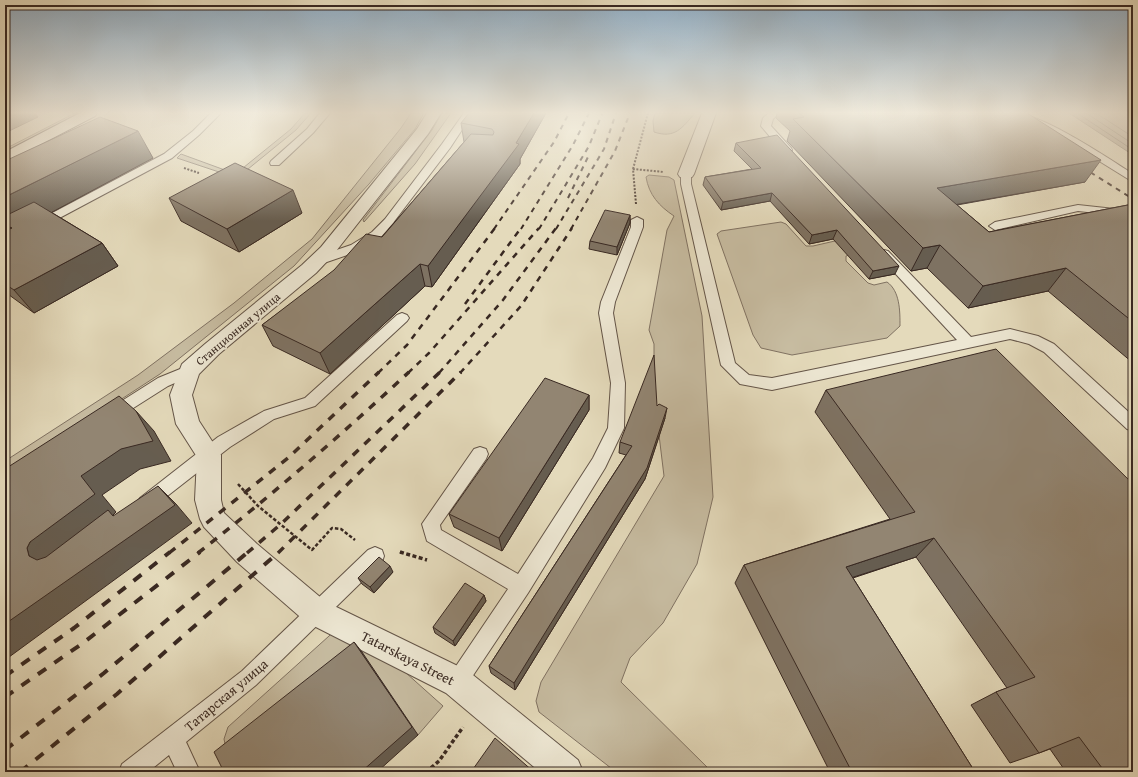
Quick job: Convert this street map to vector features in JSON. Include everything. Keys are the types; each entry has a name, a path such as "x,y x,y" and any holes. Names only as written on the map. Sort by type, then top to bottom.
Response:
{"street":[{"path":"16,155 26,149"},
{"name":"Станционная улица","path":"217,448 188,424 181,395 190,370 212,349 317,261 407,149"},
{"path":"686,174 695,149"},
{"name":"Tatarskaya Street","path":"217,448 208,500 213,518 224,532 263,568 316,612 457,682 566,772"}],"lane":[{"path":"5,243 168,156 177,149"},
{"path":"275,162 289,149"},
{"path":"317,261 355,248 376,235 389,221 444,149"},
{"path":"786,149 795,159"},
{"path":"1087,149 1133,179"},
{"path":"686,174 686,184 728,365 745,380 772,384 1010,334 1049,348 1133,425"},
{"path":"995,226 1078,208 1133,214"},
{"path":"457,682 521,586 599,463 616,428 618,384 606,313 608,302 637,227 637,220"},
{"path":"876,245 968,343"},
{"path":"132,514 217,448 269,415 310,402 402,318"},
{"path":"97,424 163,382 190,370"},
{"path":"480,454 431,524 433,535 521,586"},
{"name":"Татарская улица","path":"130,772 173,740 249,678 375,556"},
{"path":"173,740 189,772"}],"path":[{"path":"637,220 632,169 638,149"},
{"path":"180,167 199,173"},
{"path":"632,169 641,170"},
{"path":"217,448 234,480 258,506 312,550 332,528 341,529 375,556 391,551 401,552 422,560 438,559 453,546"},
{"path":"426,772 439,761 480,702"}],"shaded area":[{"path":"5,149 16,149 5,155"},
{"path":"266,149 272,149 237,178 177,158 181,154 233,173 238,172"},
{"path":"384,149 398,149 369,184 294,266 160,374 5,475 5,461 138,375 234,303 312,239"},
{"path":"417,149 425,149 415,164 364,222 363,220"},
{"path":"649,175 669,177 674,180 702,316 713,497 697,564 663,623 630,658 621,682 712,772 616,772 539,712 536,701 541,682 664,476 654,394 654,344 649,330 667,230 674,216 659,204 652,195 646,177"},
{"path":"781,222 786,224 806,246 813,246 848,238 859,252 846,256 846,261 868,283 874,285 887,282 895,291 900,314 900,326 887,338 792,355 761,348 753,335 717,234 721,231"},
{"path":"339,627 358,630 443,706 418,735 226,749 224,739 228,727"}],"water":[{"path":"1124,149 1133,149 1133,155"}],"building":[{"path":"30,149 101,149 5,197 5,161"},
{"path":"458,149 515,149 428,266 420,264 320,353 262,325 334,270 366,234 382,237"},
{"path":"742,149 790,149 899,266 873,271 837,230 812,235 772,193 723,202 705,177 761,168"},
{"path":"823,149 1084,149 1101,160 937,188 989,232 1133,204 1133,322 1066,268 983,286 940,245 923,248"},
{"path":"235,163 293,190 227,229 169,198"},
{"path":"34,202 102,243 14,290 5,284 5,231 12,228 5,225 5,216"},
{"path":"605,210 630,215 617,247 590,241"},
{"path":"996,349 1133,484 1133,772 1105,772 1079,737 1039,753 996,692 1035,677 934,538 846,567 975,772 852,772 744,565 915,512 826,390"},
{"path":"654,355 657,406 659,404 667,408 647,468 514,683 489,666 632,446 620,442"},
{"path":"545,378 589,395 499,538 449,514"},
{"path":"119,396 136,411 153,441 121,449 81,476 95,494 30,542 27,548 29,556 37,560 46,557 108,510 113,516 158,486 175,505 5,624 5,469"},
{"path":"379,557 390,566 370,587 358,578"},
{"path":"465,583 484,595 453,641 433,627"},
{"path":"354,642 412,727 361,772 224,772 214,752"},
{"path":"495,738 534,772 471,772"}],"railway":[{"path":"494,229 549,149"},
{"path":"521,229 570,149"},
{"path":"539,229 587,149"},
{"path":"556,229 604,149"},
{"path":"571,229 616,149"},
{"path":"568,198 588,157"},
{"path":"1082,167 1133,199"},
{"path":"378,373 407,345 495,228"},
{"path":"465,304 521,228"},
{"path":"408,373 429,353 539,228"},
{"path":"439,373 503,300 556,228"},
{"path":"460,373 521,306 572,228"},
{"path":"169,553 288,458 379,372"},
{"path":"198,553 305,465 409,372"},
{"path":"247,553 281,524 439,373"},
{"path":"278,553 460,373"},
{"path":"5,676 74,628 170,552"},
{"path":"5,697 83,643 200,552"},
{"path":"5,750 104,673 248,552"},
{"path":"20,772 117,694 279,552"}]}
